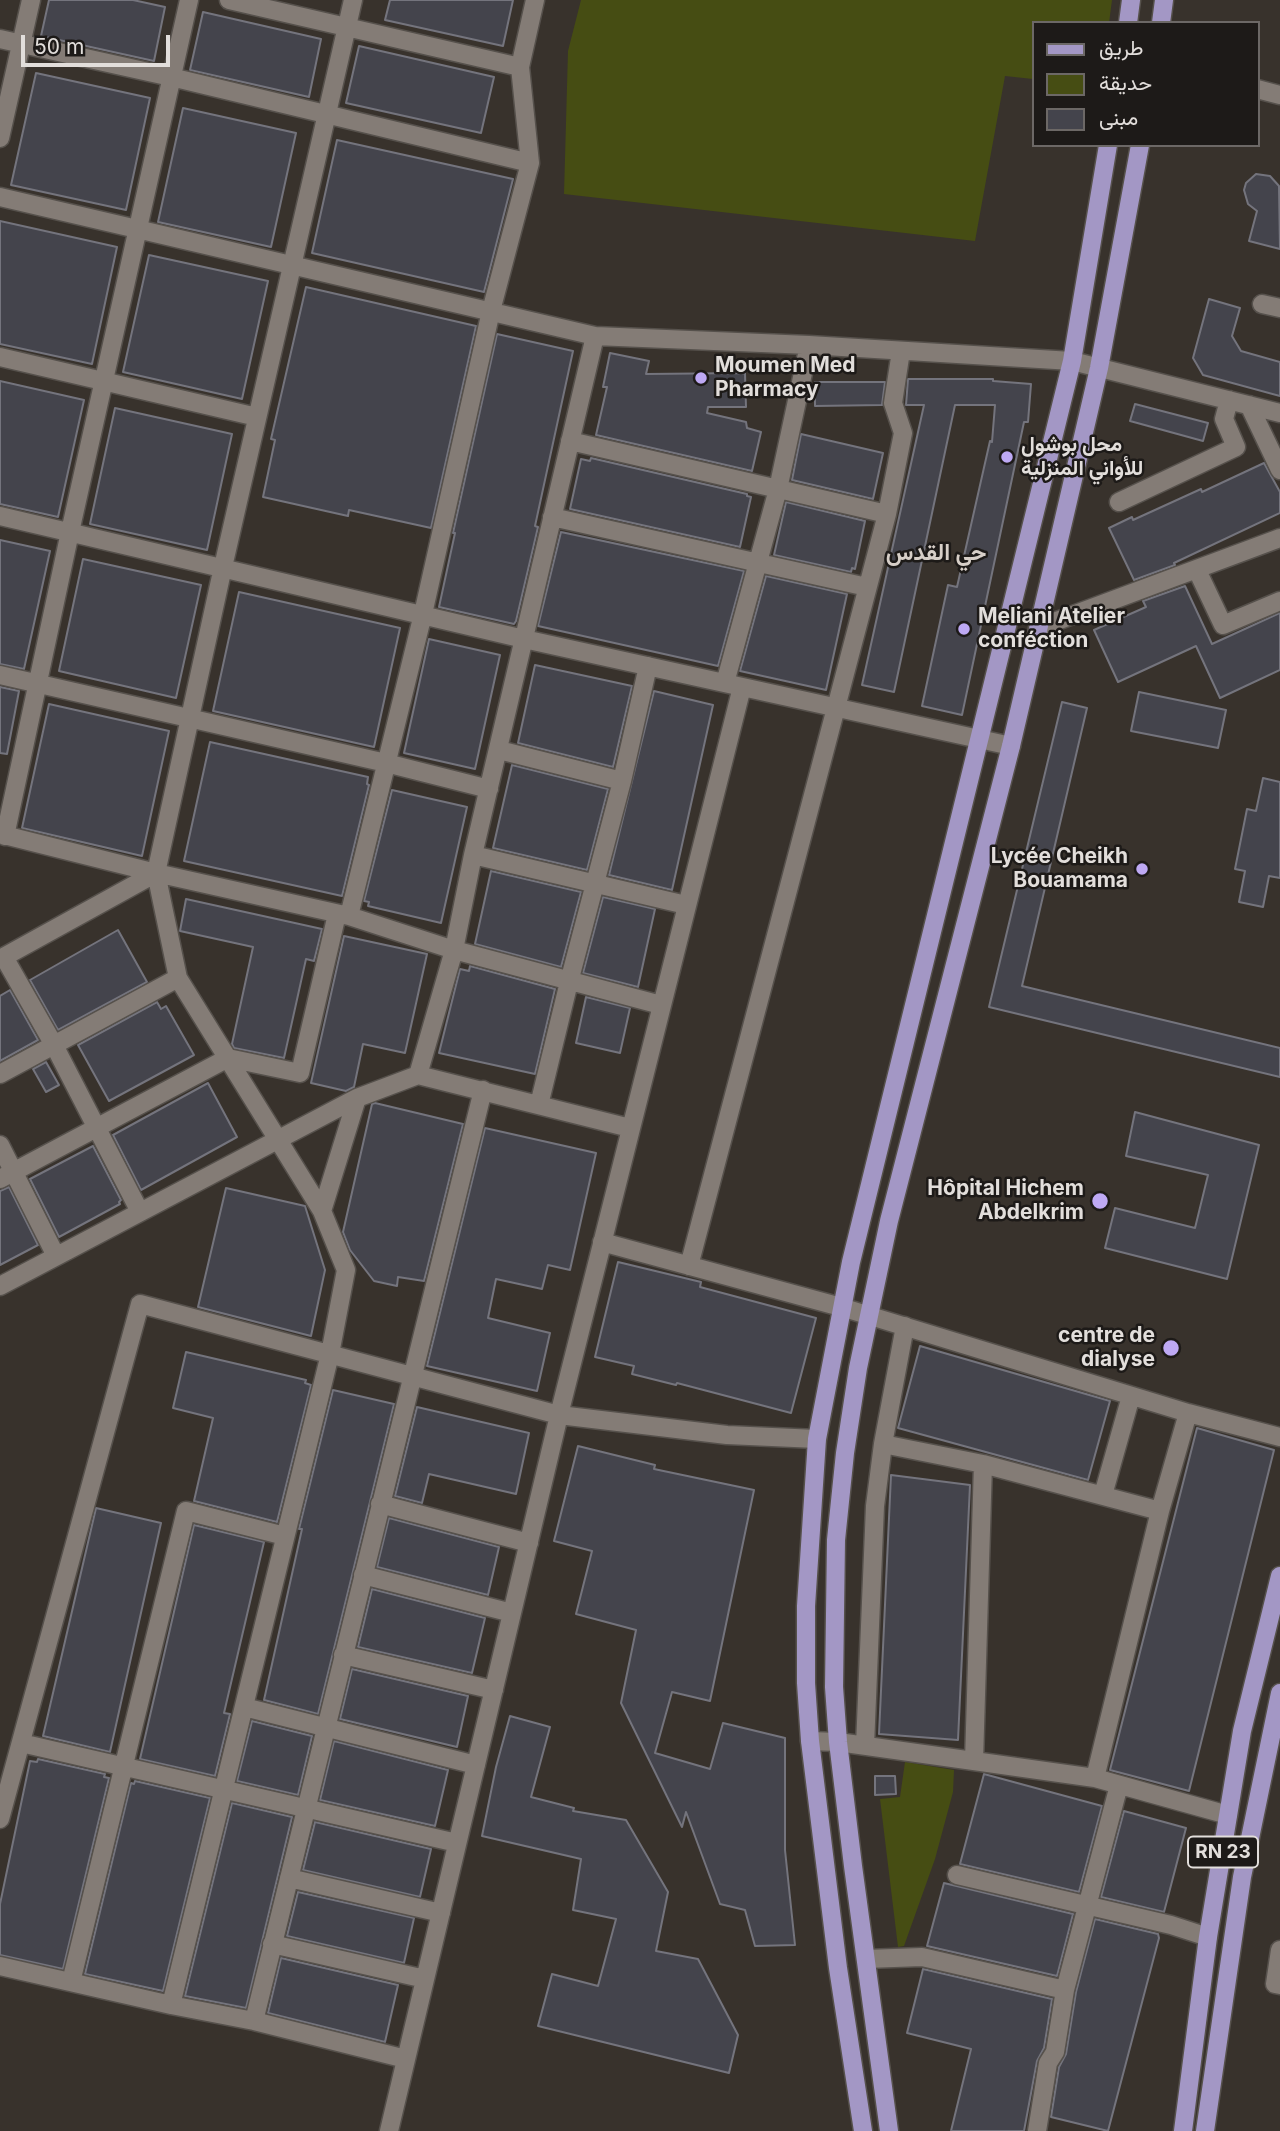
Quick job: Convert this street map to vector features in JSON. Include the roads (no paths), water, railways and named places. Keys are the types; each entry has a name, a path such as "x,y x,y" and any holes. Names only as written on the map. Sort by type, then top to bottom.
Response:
{"main road":[{"path":"1128,21 1131,0"},
{"path":"1161,21 1164,0"},
{"path":"863,2131 838,1968 810,1741 806,1683 806,1606 817,1439 841,1307 1072,361 1108,147"},
{"path":"890,2131 838,1742 834,1687 836,1540 845,1453 888,1221 1011,746 1099,368 1140,147"},
{"name":"RN 23","path":"1183,2131 1208,1937 1242,1731 1280,1577"},
{"name":"RN 23","path":"1205,2131 1242,1877 1280,1693"}],"street":[{"path":"0,138 31,0"},
{"path":"189,0 3,835 343,915 454,950 661,1005"},
{"path":"229,0 347,29 520,66"},
{"path":"171,2005 330,1354 346,1270 322,1210 178,978 156,873 353,0"},
{"path":"7,1175 228,1058 300,1073 386,763 423,614 491,312 530,163 520,66 535,0"},
{"path":"0,39 530,163"},
{"path":"1259,90 1280,95"},
{"path":"0,197 594,336 809,345 1072,361 1280,413"},
{"path":"1262,303 1280,308"},
{"path":"418,1074 454,950 473,855 594,336"},
{"path":"391,2131 528,1543 686,905 758,564 778,489 809,345"},
{"path":"689,1266 887,514 903,433 893,403 901,351"},
{"path":"0,357 257,417"},
{"path":"1119,502 1236,447 1224,419 1229,400"},
{"path":"1249,405 1280,470"},
{"path":"570,441 887,514"},
{"path":"0,516 524,639 1011,746"},
{"path":"552,517 867,587"},
{"path":"1038,628 1280,538"},
{"path":"1197,570 1223,625 1280,601"},
{"path":"539,1105 649,666"},
{"path":"0,675 489,789"},
{"path":"499,750 622,781"},
{"path":"473,855 686,905"},
{"path":"140,1212 54,1045 2,958 156,873"},
{"path":"0,1074 178,978"},
{"path":"0,1286 357,1098 418,1074 630,1128"},
{"path":"254,2021 483,1090"},
{"path":"322,1210 357,1098"},
{"path":"0,1145 7,1175 56,1256"},
{"path":"602,1242 869,1315 1188,1413 1280,1437"},
{"path":"0,1819 140,1304 559,1415 727,1435 817,1439"},
{"path":"865,1746 874,1506 905,1326"},
{"path":"1104,1495 1131,1396"},
{"path":"1095,1778 1160,1511 1188,1413"},
{"path":"883,1444 983,1464 1160,1511"},
{"path":"974,1761 983,1464"},
{"path":"380,1504 528,1543"},
{"path":"71,1982 186,1511 285,1536"},
{"path":"362,1575 512,1613"},
{"path":"343,1655 494,1690"},
{"path":"244,1707 476,1765"},
{"path":"810,1741 838,1742 1095,1778 1228,1815"},
{"path":"21,1743 457,1843"},
{"path":"1037,2131 1048,2063 1055,2052 1065,1990 1119,1785"},
{"path":"957,1875 1171,1925 1208,1937"},
{"path":"289,1878 440,1913"},
{"path":"272,1944 425,1979"},
{"path":"1280,1950 1275,1984 1280,1985"},
{"path":"866,1959 922,1957 1065,1990"},
{"path":"0,1966 254,2021 406,2059"}],"place":[{"name":"Moumen Med Pharmacy","path":"701,378"},
{"name":"محل بوشول للأواني المنزلية","path":"1007,457"},
{"name":"Meliani Atelier conféction","path":"964,629"},
{"name":"Lycée Cheikh Bouamama","path":"1142,869"},
{"name":"Hôpital Hichem Abdelkrim","path":"1100,1201"},
{"name":"centre de dialyse","path":"1171,1348"}],"district":[{"name":"حي القدس","path":"936,553"}]}
